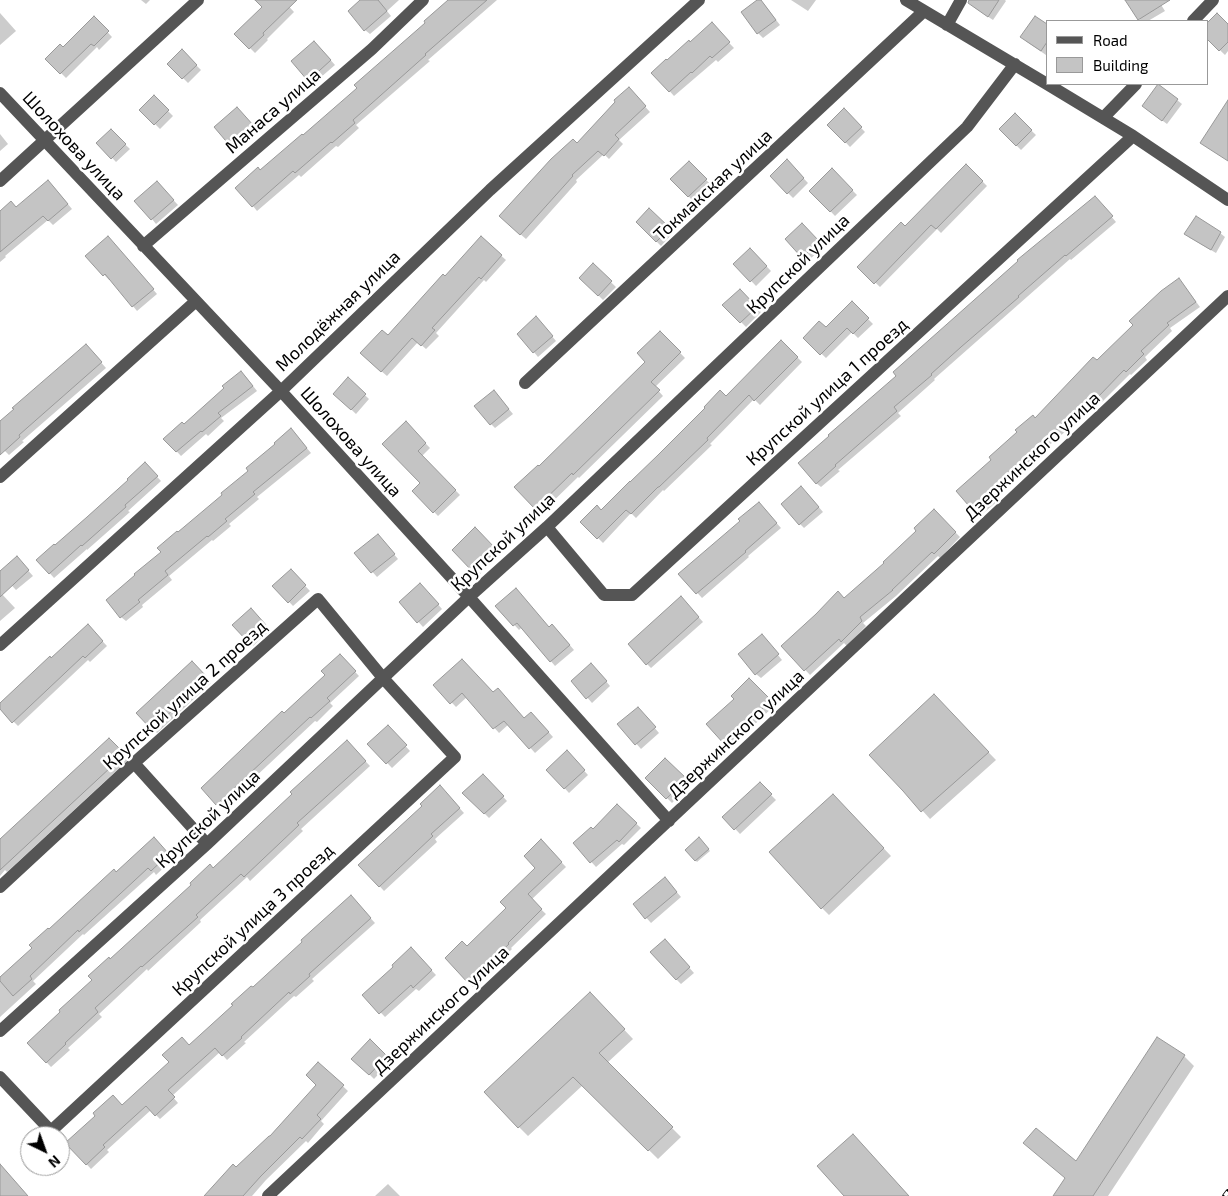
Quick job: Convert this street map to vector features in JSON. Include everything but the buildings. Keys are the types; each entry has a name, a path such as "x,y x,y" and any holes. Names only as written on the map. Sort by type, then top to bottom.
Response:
{"street":[{"path":"0,181 198,0"},
{"name":"Манаса улица","path":"143,246 372,49 423,0"},
{"name":"Молодёжная улица","path":"0,645 281,391 490,190 699,0"},
{"path":"906,0 1046,83"},
{"path":"947,25 961,0"},
{"path":"1195,20 1213,0"},
{"name":"Токмакская улица","path":"525,383 924,11"},
{"name":"Крупской улица","path":"0,1031 207,844 469,597 547,527 967,127 1015,64"},
{"path":"1049,85 1132,136 1228,200"},
{"path":"1103,118 1135,85"},
{"name":"Шолохова улица","path":"0,93 281,391 469,597 669,821"},
{"name":"Крупской улица 1 проезд","path":"547,527 604,595 632,595 1132,136"},
{"name":"Дзержинского улица","path":"268,1196 1228,296"},
{"path":"0,477 196,301"},
{"name":"Крупской улица 2 проезд","path":"0,886 134,763 318,599 383,678"},
{"name":"Крупской улица 3 проезд","path":"0,1077 51,1131 455,757 383,678"},
{"path":"134,763 207,844"}],"railway":[{"path":"1225,1196 1228,1192"}]}
